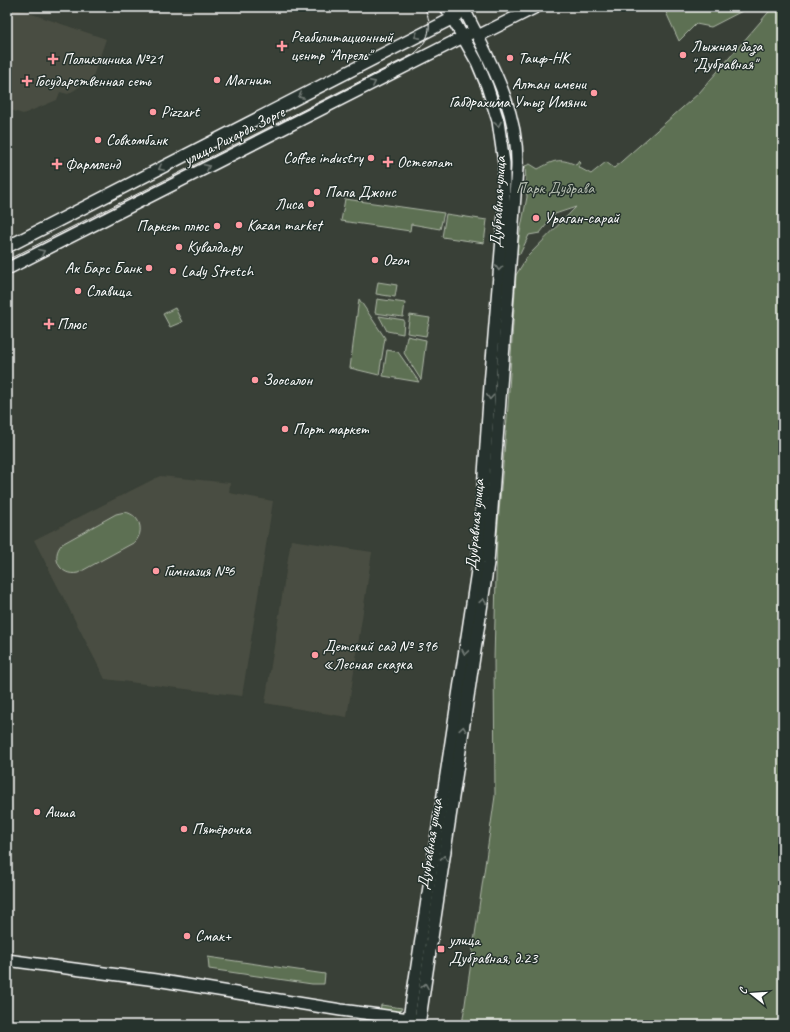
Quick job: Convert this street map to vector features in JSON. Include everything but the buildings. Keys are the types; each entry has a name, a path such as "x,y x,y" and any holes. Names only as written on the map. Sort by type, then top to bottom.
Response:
{"street":[{"name":"Дубравная улица","path":"414,1022 478,564 504,214 504,163 498,121 477,62 446,7"},
{"name":"улица Рихарда Зорге","path":"7,269 463,37 476,33 536,7"},
{"name":"Дубравная улица","path":"414,1022 488,563 513,234 517,152 513,126 502,88 485,48 464,10"},
{"name":"улица Рихарда Зорге","path":"7,246 452,19 464,10"},
{"path":"7,960 156,980 414,1022"}],"shaded area":[{"name":"Поликлиника №21","path":"7,7 11,7 106,39 92,79 68,94 60,92 57,100 23,114 7,109"},
{"name":"Гимназия №6","path":"160,476 230,483 229,493 273,501 242,696 105,679 34,540"},
{"name":"Детский сад № 396 «Лесная сказка","path":"291,540 372,552 347,717 265,703"}],"green space":[{"path":"750,7 711,27 696,24 679,41 664,8"},
{"name":"Парк Дубрава","path":"773,7 783,7 783,1025 462,1025 495,796 494,660 497,536 508,406 516,275 527,257 576,207 555,214 540,233 529,235 520,254 516,253 527,197 525,166 530,164 538,169 556,161 565,161 576,165 579,161 581,163 578,167 591,174 606,162 614,168 699,93"},
{"path":"345,199 444,213 440,229 411,224 410,231 341,221"},
{"path":"446,214 487,220 484,243 442,237"},
{"path":"378,282 397,285 395,297 376,294"},
{"path":"359,299 385,338 379,375 350,368"},
{"path":"377,299 405,303 403,317 375,313"},
{"path":"175,308 182,322 170,327 163,314"},
{"path":"410,315 430,318 426,336 407,333"},
{"path":"379,316 404,320 403,334 387,331"},
{"path":"407,336 426,340 421,380 404,353"},
{"path":"387,350 398,352 419,382 383,376"},
{"path":"125,512 134,516 139,524 140,533 135,542 78,573 66,572 62,569 57,560 57,555 62,544 116,514"},
{"path":"208,957 325,974 324,984 312,984 209,969"},
{"path":"381,1005 402,1008 399,1013 380,1012"}],"tram line":[{"path":"7,260 414,54 423,44 428,33 429,21 424,7"}],"place":[{"name":"Реабилитационный центр \"Апрель\"","path":"282,46"},
{"name":"Лыжная база \"Дубравная\"","path":"683,55"},
{"name":"Таиф-НК","path":"510,58"},
{"name":"Поликлиника №21","path":"53,59"},
{"name":"Магнит","path":"217,80"},
{"name":"Государственная сеть","path":"27,81"},
{"name":"Алтан имени Габдрахима Утыз Имяни","path":"594,93"},
{"name":"Pizzart","path":"153,112"},
{"name":"Совкомбанк","path":"98,140"},
{"name":"Coffee industry","path":"371,158"},
{"name":"Остеопат","path":"388,162"},
{"name":"Фармленд","path":"57,164"},
{"name":"Папа Джонс","path":"317,192"},
{"name":"Лиса","path":"311,204"},
{"name":"Ураган-сарай","path":"536,218"},
{"name":"Kazan market","path":"239,225"},
{"name":"Паркет плюс","path":"217,226"},
{"name":"Кувалда.ру","path":"179,247"},
{"name":"Ozon","path":"375,260"},
{"name":"Ак Барс Банк","path":"149,268"},
{"name":"Lady Stretch","path":"173,271"},
{"name":"Славица","path":"78,291"},
{"name":"Плюс","path":"49,324"},
{"name":"Зоосалон","path":"255,380"},
{"name":"Порт маркет","path":"285,429"},
{"name":"Гимназия №6","path":"156,571"},
{"name":"Детский сад № 396 «Лесная сказка","path":"315,655"},
{"name":"Аиша","path":"37,812"},
{"name":"Пятёрочка","path":"184,829"},
{"name":"Смак+","path":"187,936"},
{"name":"улица Дубравная, д.23","path":"441,949"}]}
